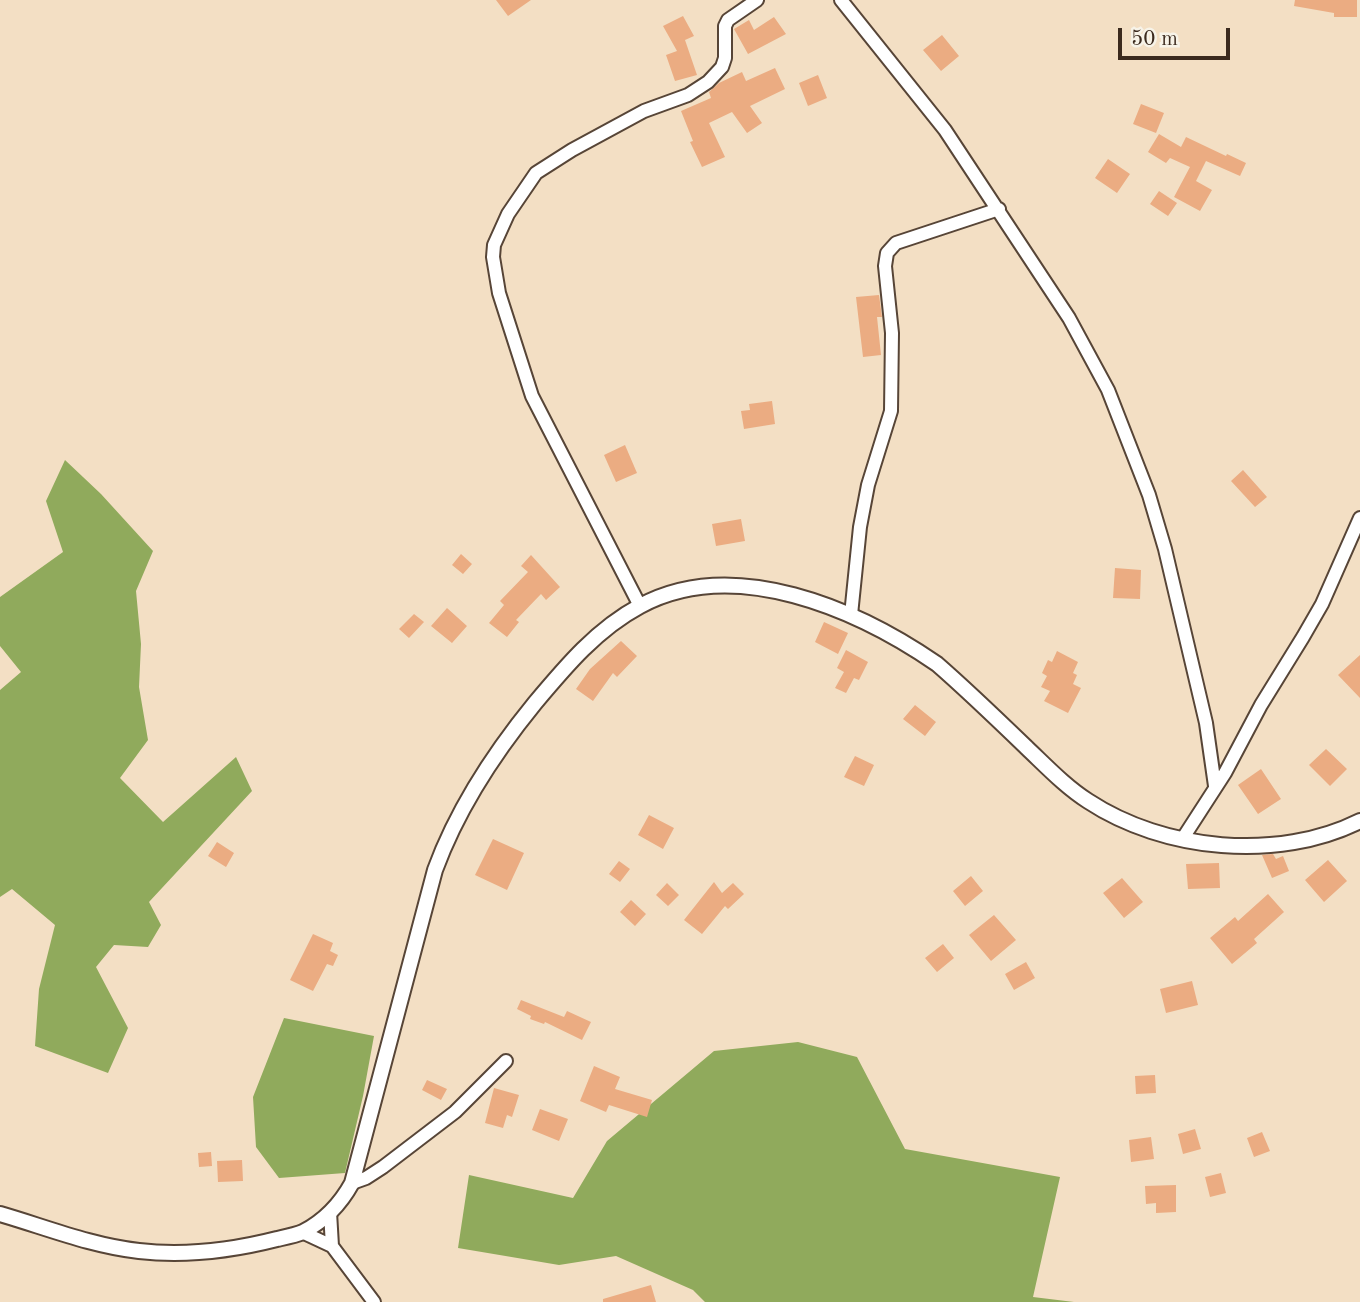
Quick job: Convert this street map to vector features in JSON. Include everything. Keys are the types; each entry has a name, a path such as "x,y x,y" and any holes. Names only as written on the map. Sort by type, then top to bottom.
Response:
{"street":[{"path":"640,606 532,396 499,293 493,257 494,245 508,214 536,173 644,111 688,95 708,82 722,67 727,20 757,0"},
{"path":"841,0 945,130 1076,330 1108,390 1138,464 1165,549 1206,723 1215,786"},
{"path":"851,615 866,496 891,411 892,333 885,266 887,253 896,243 999,209"},
{"path":"1183,838 1234,758 1261,705 1322,604 1360,518"},
{"path":"0,1214 96,1242 139,1251 218,1250 260,1243 302,1232 330,1212 352,1183 421,917 445,844 481,778 518,724 578,653 600,633 640,606 679,591 716,585 750,586 851,615 937,664 1063,781 1088,801 1129,822 1211,844 1287,844 1325,836 1360,821"},
{"path":"352,1183 383,1167 456,1112 506,1061"},
{"path":"330,1212 332,1246"},
{"path":"302,1232 332,1246 374,1302"}],"green space":[{"path":"65,460 101,494 153,551 136,591 141,644 139,687 148,740 120,778 163,822 236,757 252,791 149,902 161,925 148,947 114,945 96,967 128,1028 108,1073 35,1046 39,989 55,925 12,889 0,897 0,690 21,672 0,646 0,597 63,552 46,501"},
{"path":"284,1018 374,1036 345,1173 279,1178 256,1147 253,1097"},
{"path":"798,1042 857,1057 905,1149 1060,1177 1033,1297 1074,1302 705,1302 693,1290 616,1256 559,1265 458,1248 469,1175 573,1198 607,1141 714,1051"}],"building":[{"path":"496,0 531,0 508,16"},
{"path":"1295,0 1357,0 1357,17 1334,17 1334,13 1294,6"},
{"path":"683,16 694,36 685,40 697,75 675,81 666,55 677,51 663,26"},
{"path":"774,17 786,34 748,54 734,29 749,20 754,30"},
{"path":"942,35 959,56 941,71 923,50"},
{"path":"775,68 785,89 750,106 762,123 747,133 732,112 709,123 725,157 702,167 690,142 693,141 681,111 711,98 709,92 719,83 742,72 746,81"},
{"path":"818,75 827,98 808,106 799,83"},
{"path":"1141,104 1164,113 1156,133 1133,124"},
{"path":"1159,134 1181,147 1186,137 1246,163 1240,176 1206,161 1196,181 1212,190 1200,211 1174,197 1190,167 1170,158 1166,163 1148,152"},
{"path":"1108,159 1130,174 1117,193 1095,178"},
{"path":"1159,191 1177,203 1168,216 1150,204"},
{"path":"879,295 882,317 877,317 881,355 863,357 856,297"},
{"path":"772,401 775,424 744,429 741,411 750,410 749,404"},
{"path":"625,445 637,473 616,482 604,455"},
{"path":"1243,470 1267,497 1255,507 1231,481"},
{"path":"741,519 745,541 716,546 712,524"},
{"path":"461,554 472,564 463,574 452,565"},
{"path":"531,555 560,587 546,600 541,594 516,620 519,622 507,637 489,623 504,605 500,601 528,572 521,566"},
{"path":"1115,568 1141,570 1140,599 1113,598"},
{"path":"447,608 467,626 452,643 431,626"},
{"path":"414,614 424,622 409,638 399,629"},
{"path":"824,622 848,633 838,654 815,642"},
{"path":"621,641 637,656 617,677 613,673 593,701 576,689 590,669"},
{"path":"846,650 868,662 859,680 854,678 846,693 835,688 844,672 837,668"},
{"path":"1057,651 1078,662 1073,673 1077,675 1073,684 1081,688 1068,713 1044,701 1050,691 1041,687 1047,676 1042,673 1048,660 1052,662"},
{"path":"1360,655 1360,698 1338,675"},
{"path":"915,705 936,722 925,736 903,719"},
{"path":"1326,749 1347,769 1330,786 1309,765"},
{"path":"855,756 874,765 864,786 844,777"},
{"path":"1261,769 1281,799 1258,814 1238,785"},
{"path":"649,815 674,828 663,849 638,835"},
{"path":"493,839 524,853 507,890 475,875"},
{"path":"217,842 234,853 226,867 208,856"},
{"path":"1273,854 1276,859 1283,856 1289,871 1272,878 1262,855"},
{"path":"1328,860 1347,881 1324,902 1305,880"},
{"path":"619,861 630,869 620,882 609,874"},
{"path":"1219,863 1220,888 1188,889 1186,864"},
{"path":"971,876 983,891 965,906 953,891"},
{"path":"1122,878 1143,902 1124,918 1103,893"},
{"path":"714,882 722,893 733,883 744,894 728,909 725,906 702,934 684,920"},
{"path":"667,883 679,895 668,906 656,895"},
{"path":"1268,894 1284,912 1254,939 1257,943 1232,964 1210,938 1235,917 1238,921"},
{"path":"631,900 646,914 635,926 620,912"},
{"path":"994,915 1016,940 991,961 969,935"},
{"path":"313,934 333,943 330,951 338,955 333,966 327,964 313,991 290,980"},
{"path":"943,944 954,958 937,972 925,958"},
{"path":"1026,962 1035,978 1014,990 1005,974"},
{"path":"1192,981 1198,1005 1166,1013 1160,989"},
{"path":"521,1000 564,1017 567,1011 591,1022 582,1040 545,1022 544,1024 530,1019 531,1016 517,1009"},
{"path":"594,1066 620,1077 615,1089 652,1100 647,1117 609,1105 606,1112 580,1101"},
{"path":"1155,1075 1156,1093 1136,1094 1135,1076"},
{"path":"427,1080 447,1089 441,1100 422,1090"},
{"path":"494,1088 519,1095 512,1117 507,1115 503,1128 485,1123"},
{"path":"540,1109 568,1119 559,1141 532,1130"},
{"path":"1195,1129 1201,1149 1183,1154 1178,1134"},
{"path":"1262,1132 1270,1151 1254,1157 1247,1138"},
{"path":"1151,1137 1154,1159 1131,1162 1129,1140"},
{"path":"211,1152 212,1166 199,1167 198,1153"},
{"path":"242,1160 243,1181 218,1182 217,1161"},
{"path":"1221,1173 1226,1193 1210,1197 1205,1177"},
{"path":"1176,1185 1176,1212 1156,1213 1156,1203 1146,1204 1145,1186"},
{"path":"651,1285 656,1302 603,1302 603,1299"}]}
